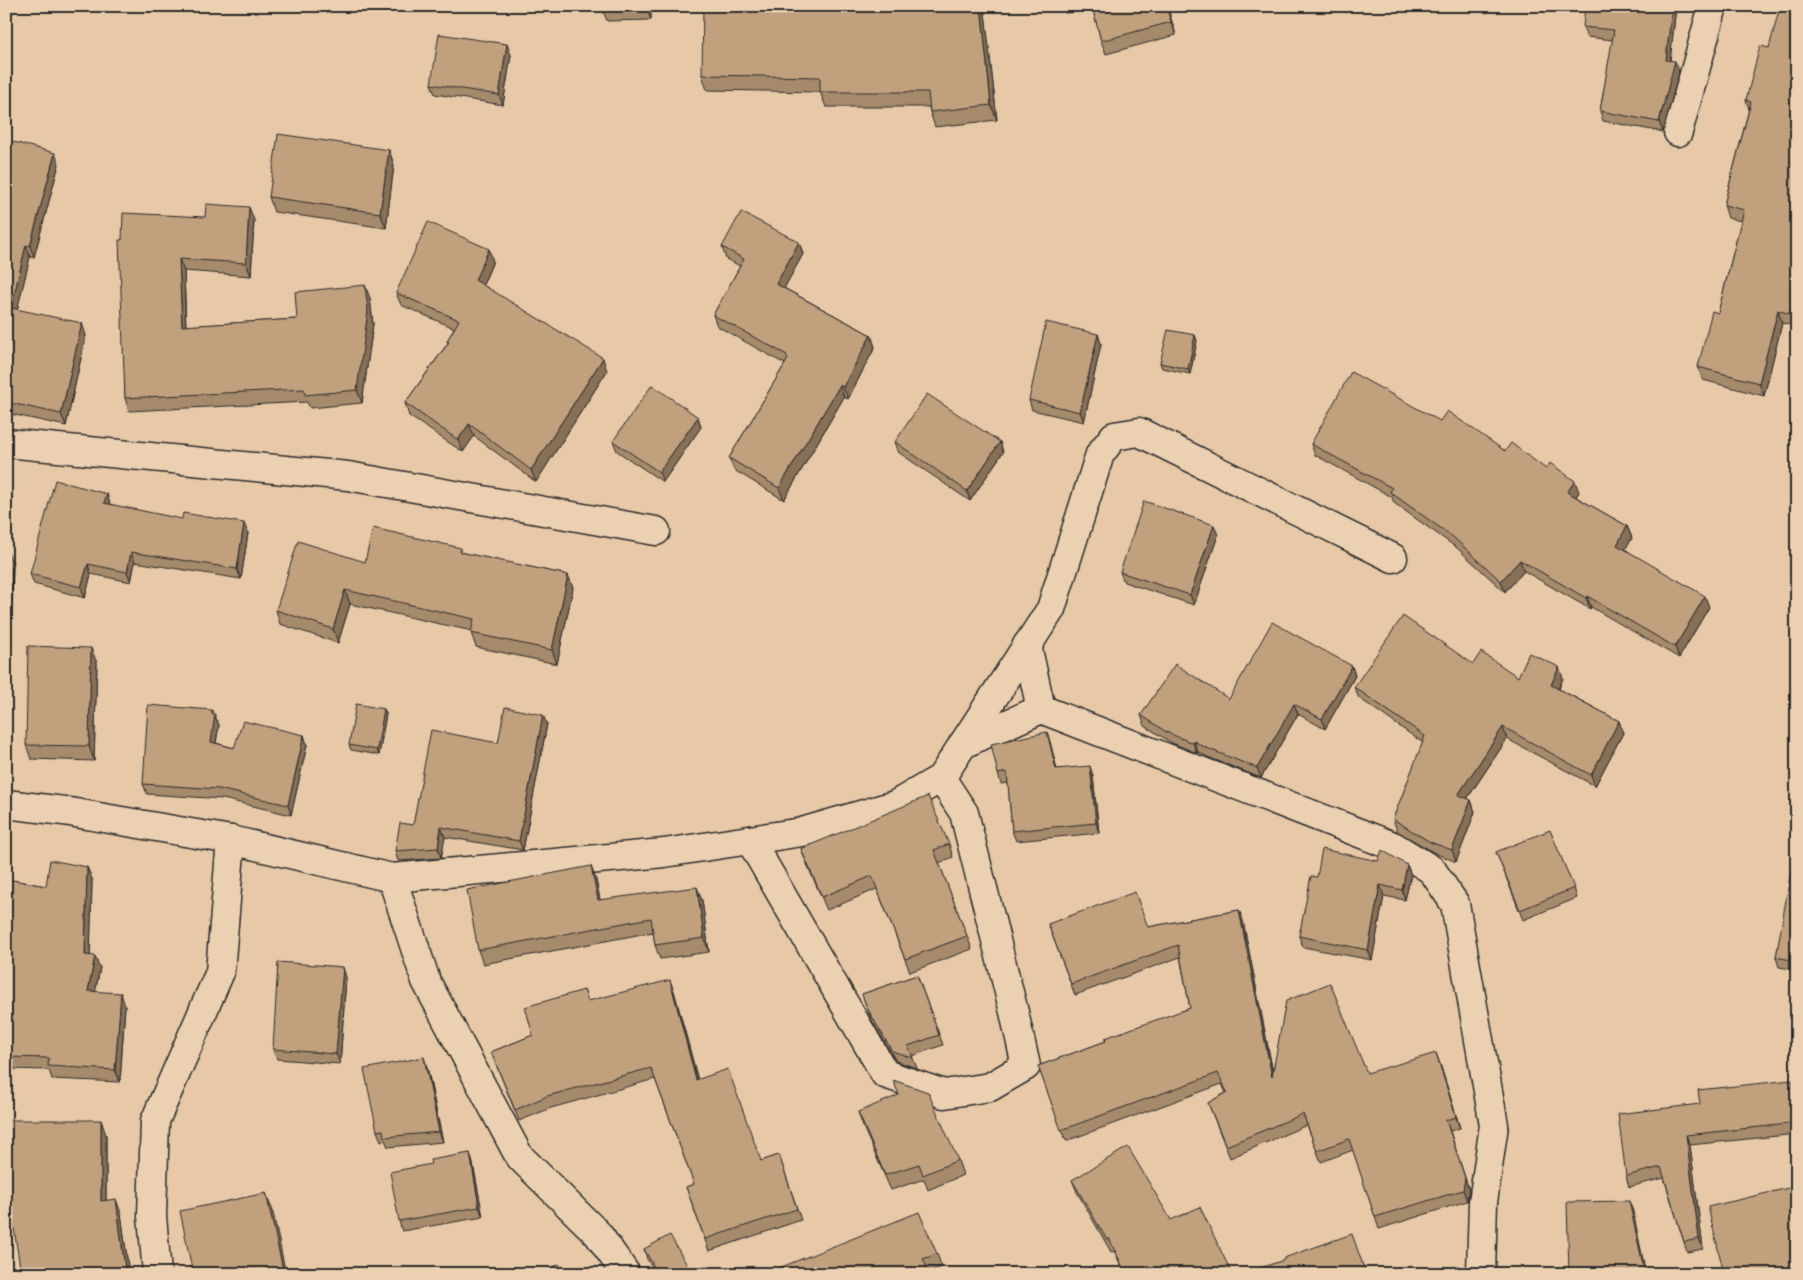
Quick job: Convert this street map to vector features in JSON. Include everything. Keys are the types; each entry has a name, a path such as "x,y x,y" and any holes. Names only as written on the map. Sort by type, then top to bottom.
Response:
{"street":[{"path":"1678,132 1713,6"},
{"path":"6,804 64,811 231,840 392,878 664,854 802,832 895,805 941,778 1051,609 1100,454 1114,436 1139,432 1393,558"},
{"path":"6,443 348,476 656,531"},
{"path":"1027,645 1040,709"},
{"path":"963,744 1040,709 1393,846 1432,870 1455,904 1494,1125 1483,1202 1480,1274"},
{"path":"750,840 885,1074 944,1094 990,1087 1026,1066 964,813 941,778"},
{"path":"156,1274 152,1216 155,1121 220,972 231,840"},
{"path":"392,878 426,981 519,1156 598,1234 626,1274"}],"building":[{"path":"603,6 647,6 647,10 603,11"},
{"path":"703,6 882,6 882,8 900,6 981,6 991,105 930,112 928,92 820,92 820,77 702,75"},
{"path":"1092,6 1166,6 1171,22 1101,41"},
{"path":"1585,6 1672,6 1666,60 1675,61 1659,122 1600,111 1614,30 1583,27"},
{"path":"1780,6 1797,6 1797,286 1790,314 1778,310 1759,383 1698,367 1712,311 1718,313 1744,210 1724,205 1751,102 1746,100 1760,46 1769,48"},
{"path":"439,34 507,44 499,95 431,84"},
{"path":"278,134 389,150 380,213 269,197"},
{"path":"6,140 55,153 30,246 26,245 11,308 82,323 61,414 6,402"},
{"path":"206,204 249,207 246,263 179,259 182,326 297,319 295,292 365,285 368,311 357,390 305,395 304,389 125,398 119,240 122,240 123,213 205,217"},
{"path":"741,212 799,242 776,284 871,335 843,387 840,385 779,488 729,458 788,359 787,355 713,315 744,259 722,247"},
{"path":"428,222 489,249 475,280 603,358 531,470 469,424 458,440 405,403 449,342 447,341 459,320 396,293"},
{"path":"1046,322 1098,334 1080,412 1029,400"},
{"path":"1168,330 1195,335 1188,369 1160,363"},
{"path":"1351,372 1440,421 1447,411 1505,451 1511,443 1546,469 1550,463 1575,481 1567,492 1627,526 1617,545 1705,596 1675,647 1520,560 1501,581 1453,537 1390,492 1392,488 1311,444"},
{"path":"652,385 698,417 659,472 613,441"},
{"path":"927,394 1000,442 967,491 895,442"},
{"path":"55,480 107,494 104,503 182,519 183,513 244,523 237,569 131,552 127,572 88,564 81,587 30,574"},
{"path":"1144,501 1214,525 1190,595 1120,572"},
{"path":"373,528 461,548 460,552 568,575 552,650 471,633 474,619 345,590 333,629 276,610 298,541 365,562"},
{"path":"6,554 9,554 7,615 6,615"},
{"path":"1403,616 1473,664 1481,652 1518,677 1529,653 1559,667 1551,685 1619,721 1591,775 1503,727 1458,795 1471,800 1452,850 1430,842 1393,819 1425,736 1354,687"},
{"path":"1272,622 1352,666 1322,719 1294,704 1257,768 1204,747 1194,741 1193,743 1168,733 1141,715 1175,664 1229,699"},
{"path":"28,646 91,648 89,746 26,745"},
{"path":"356,704 384,709 377,750 349,745"},
{"path":"148,705 212,710 212,714 215,714 211,742 234,748 243,721 304,735 288,805 219,789 143,784"},
{"path":"505,707 543,715 519,841 441,827 438,848 395,851 400,823 413,825 431,730 498,743"},
{"path":"1047,732 1056,769 1090,766 1096,823 1012,831 1007,772 998,774 991,744"},
{"path":"928,796 949,844 934,850 967,936 905,959 872,876 822,897 801,849"},
{"path":"1550,830 1574,888 1520,910 1496,852"},
{"path":"1322,849 1378,861 1382,850 1407,865 1402,890 1380,885 1368,950 1299,936 1311,876 1317,877"},
{"path":"1794,854 1797,855 1797,961 1776,957"},
{"path":"50,860 87,867 85,955 95,956 88,991 121,993 115,1070 48,1066 49,1058 6,1057 6,879 46,886"},
{"path":"591,866 598,900 697,887 704,938 655,945 651,918 478,950 467,890"},
{"path":"1135,892 1148,927 1239,910 1272,1077 1286,1001 1330,983 1367,1073 1436,1053 1456,1117 1446,1120 1465,1178 1463,1190 1375,1217 1349,1139 1317,1151 1303,1114 1226,1146 1208,1103 1227,1092 1218,1073 1061,1130 1038,1066 1106,1041 1105,1038 1190,1008 1178,945 1071,984 1048,924"},
{"path":"278,962 343,967 336,1054 273,1049"},
{"path":"917,975 939,1035 908,1046 913,1058 892,1051 867,1008 862,994"},
{"path":"670,980 696,1080 728,1069 761,1161 779,1155 797,1209 705,1239 686,1187 694,1184 651,1068 547,1096 515,1110 491,1052 533,1035 525,1007 584,990 588,1001"},
{"path":"424,1057 439,1132 384,1137 383,1130 377,1131 364,1069"},
{"path":"893,1080 928,1092 958,1160 923,1175 919,1164 885,1175 858,1112 899,1095"},
{"path":"1792,1080 1797,1123 1686,1135 1699,1239 1684,1242 1661,1167 1626,1176 1618,1114 1700,1104 1698,1090"},
{"path":"6,1120 101,1120 101,1201 116,1199 125,1269 90,1274 21,1274 6,1175"},
{"path":"1128,1147 1171,1220 1200,1207 1232,1274 1126,1274 1109,1238 1107,1240 1072,1180"},
{"path":"470,1153 479,1207 399,1221 390,1172 431,1164 430,1160"},
{"path":"1797,1186 1797,1274 1724,1274 1708,1207"},
{"path":"266,1193 284,1274 193,1274 180,1211"},
{"path":"1629,1201 1645,1274 1569,1274 1567,1202"},
{"path":"919,1212 937,1254 923,1259 928,1270 920,1274 764,1274"},
{"path":"1352,1234 1366,1274 1242,1274 1284,1260 1284,1258"},
{"path":"670,1235 692,1274 658,1274 644,1249"},
{"path":"559,1264 565,1274 541,1274"}]}
